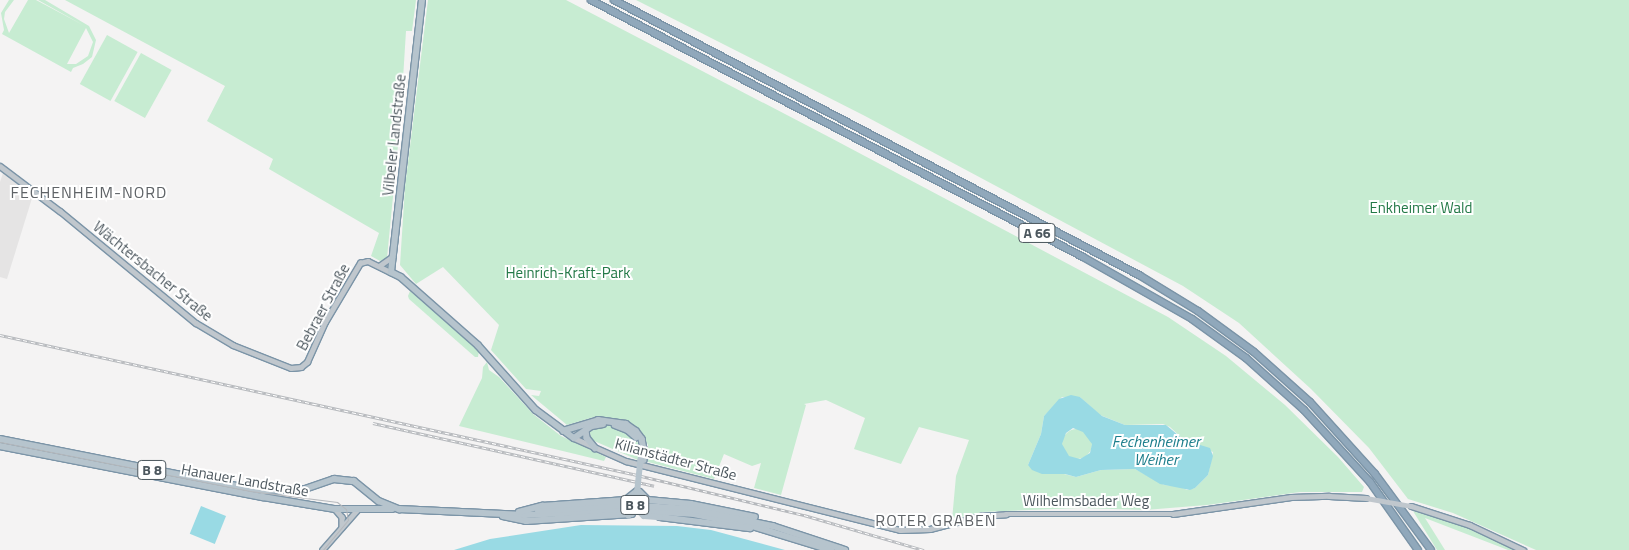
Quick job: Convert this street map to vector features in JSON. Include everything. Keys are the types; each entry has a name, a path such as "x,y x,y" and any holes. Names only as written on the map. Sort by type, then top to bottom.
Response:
{"highway":[{"name":"A 66","path":"591,0 1083,257 1192,319 1246,358 1310,416 1370,482 1418,550"},
{"name":"A 66","path":"614,0 1139,275 1198,311 1254,352 1316,408 1376,474 1431,550"}],"main road":[{"name":"Vilbeler Landstraße","path":"391,272 422,0"},
{"path":"392,257 395,268 401,277"},
{"path":"391,272 401,277"},
{"name":"Kilianstädter Straße","path":"391,272 478,345 527,401 574,438"},
{"name":"Kilianstädter Straße","path":"401,277 422,297"},
{"path":"497,514 516,520 549,520 629,516 636,509 644,449 642,439 629,426 604,420 584,427 563,431"},
{"path":"574,438 584,427"},
{"path":"584,427 586,437 595,448"},
{"name":"Hanauer Landstraße","path":"0,440 263,491 305,489 334,480 354,481 378,501 399,509"},
{"name":"Hanauer Landstraße","path":"0,446 335,509 399,509 497,514 604,506 666,506 731,516 784,528 845,550"},
{"path":"303,504 297,502 296,498 305,489"},
{"path":"515,513 537,507 626,500 638,492"},
{"path":"638,492 648,500 708,507 752,516 784,528"},
{"path":"626,500 632,506 629,516"},
{"path":"636,509 645,517 705,522 775,532"},
{"name":"Hanauer Landstraße","path":"515,513 656,510 711,517 775,532 831,550"}],"street":[{"name":"Wächtersbacher Straße","path":"0,166 209,332 244,350 286,366 294,368 304,365"},
{"path":"391,272 379,266 392,257"},
{"name":"Bebraer Straße","path":"304,365 325,322 359,265 364,261 379,266"},
{"name":"Kilianstädter Straße","path":"574,438 626,461 887,528"},
{"name":"Wilhelmsbader Weg","path":"887,528 930,530 980,516 1006,514 1188,513 1286,498 1329,496 1366,498 1411,506 1470,525 1523,550"},
{"path":"322,550 359,508"},
{"path":"335,509 343,521 337,534"}],"shaded area":[{"path":"3,173 33,195 7,279 0,277 0,182"}],"green space":[{"path":"9,0 14,0 5,12 4,19 9,33 28,0 36,0 83,25 38,0 45,0 89,26 96,40 92,57 83,64 73,68 71,72 2,34 4,30 1,13","holes":["86,28 93,42 88,56 76,64 67,64"]},
{"path":"65,0 416,0 412,31 406,31 404,84 387,258 380,261 371,256 379,233 269,169 273,159 207,121 225,86"},
{"name":"Heinrich-Kraft-Park","path":"428,0 566,0 1168,317 1226,356 1285,405 1338,457 1364,487 1362,492 1300,492 1207,505 1145,510 1080,508 982,512 952,520 956,476 969,440 919,427 901,464 854,449 865,418 826,400 804,404 806,405 781,495 754,488 761,463 752,466 724,454 714,479 648,462 648,445 644,437 634,426 625,421 594,417 567,425 531,395 539,396 541,391 526,389 491,350 499,325 443,267 416,284 400,265 405,187","holes":["1062,397 1080,397 1100,415 1125,425 1163,424 1170,427 1184,440 1213,452 1208,475 1195,488 1187,490 1179,486 1164,485 1135,469 1101,470 1076,477 1028,465 1041,434 1044,416"]},
{"name":"Enkheimer Wald","path":"636,0 1629,0 1629,550 1536,550 1453,513 1408,499 1369,448 1311,389 1239,323 1183,286 865,116"},
{"path":"107,35 138,52 110,101 80,84"},
{"path":"141,53 172,70 145,118 114,101"},
{"path":"410,291 479,351 478,357 475,357 409,299"},
{"path":"487,362 489,370 499,377 533,414 561,436 606,457 604,461 459,426 482,378 483,367"},
{"path":"603,424 619,427 631,434 638,443 638,460 592,440 589,430"},
{"path":"1077,429 1083,430 1091,438 1091,450 1083,458 1077,459 1071,458 1063,450 1062,444 1063,438 1071,430"},
{"path":"1413,511 1461,525 1516,550 1508,550 1425,518 1445,550 1437,550"}],"water":[{"name":"Fechenheimer Weiher","path":"1071,395 1080,397 1102,416 1125,425 1166,425 1184,440 1210,448 1213,456 1208,475 1195,488 1190,490 1160,484 1135,469 1101,470 1076,477 1065,474 1042,474 1032,470 1028,465 1041,434 1044,416 1059,399","holes":["1073,428 1083,432 1092,444 1090,453 1080,459 1069,456 1062,444 1066,433"]},
{"path":"201,506 226,516 215,544 190,534"},
{"path":"581,525 677,526 711,530 785,550 454,550 490,539"}],"tram line":[{"path":"0,442 250,491 337,502 346,509 348,520 323,550"}],"railway":[{"path":"0,335 633,474 804,515 924,550"},
{"path":"373,423 654,486"}],"district":[{"name":"FECHENHEIM-NORD","path":"89,192"},
{"name":"ROTER GRABEN","path":"936,520"}]}
